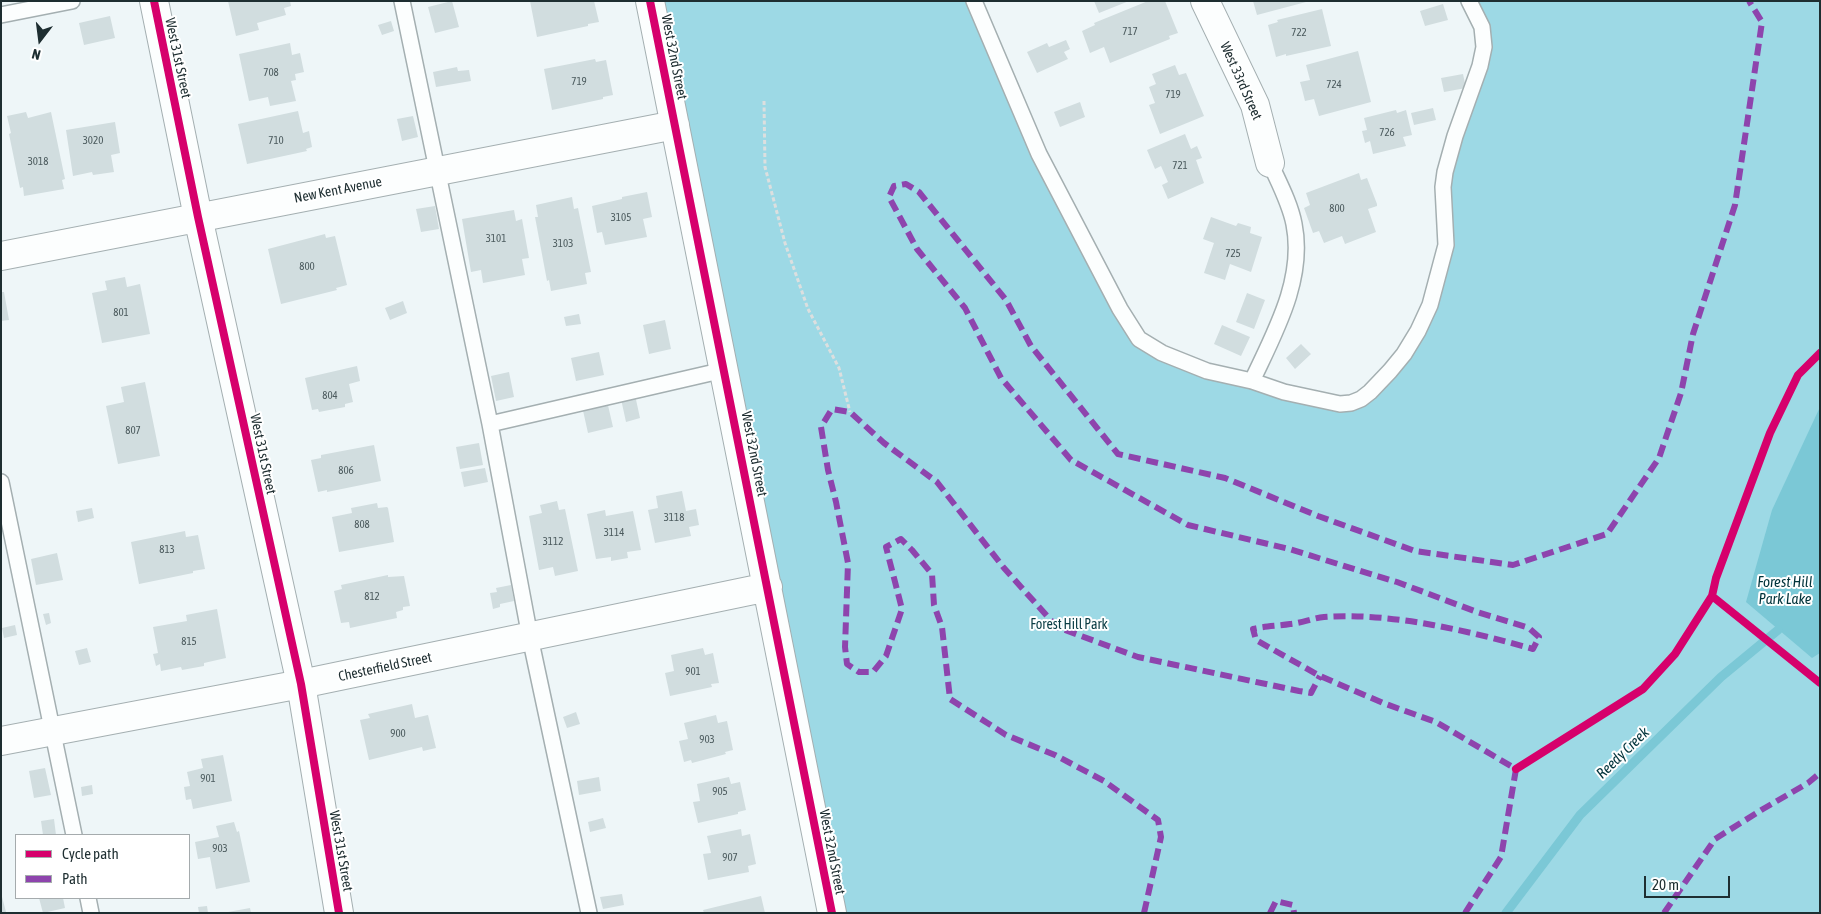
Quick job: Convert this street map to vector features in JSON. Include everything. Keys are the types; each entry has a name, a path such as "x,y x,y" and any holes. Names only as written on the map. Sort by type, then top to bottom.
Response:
{"street":[{"name":"West 31st Street","path":"154,1 198,217 301,684 339,913"},
{"name":"West 32nd Street","path":"650,1 832,913"},
{"name":"West 33rd Street","path":"1204,1 1255,105 1270,163"},
{"name":"New Kent Avenue","path":"1,256 675,125"},
{"name":"Chesterfield Street","path":"1,741 301,684 768,587"}],"lane":[{"path":"1,15 72,1"},
{"path":"402,1 490,424 530,637 589,913"},
{"path":"974,1 1039,154 1120,310 1139,339 1162,353 1208,371 1252,381 1284,392 1340,404 1351,403 1361,399 1390,371 1404,354 1430,306 1446,245 1443,187 1445,172 1455,136 1480,66 1484,47 1482,27 1469,1"},
{"path":"1252,381 1284,307 1294,278 1297,260 1294,222 1287,200 1270,163"},
{"path":"490,424 724,370"},
{"path":"1,482 74,834"},
{"path":"88,899 91,913"}],"path":[{"path":"764,101 765,167 785,244 808,309 839,368 850,412"}],"green space":[{"name":"Forest Hill Park","path":"653,1 974,1 1119,308 1156,350 1308,397 1353,398 1375,386 1434,295 1454,158 1482,43 1467,1 1820,1 1820,913 832,913"}],"water":[{"name":"Forest Hill Park Lake","path":"1820,407 1820,653 1812,658 1746,602 1772,510"}],"building":[{"path":"228,1 290,1 291,6 284,8 286,15 257,23 259,30 236,36"},
{"path":"452,1 459,27 435,33 428,7"},
{"path":"530,1 594,1 599,22 537,37"},
{"path":"1094,1 1129,1 1099,13"},
{"path":"1148,1 1165,1 1178,33 1169,36 1170,39 1110,63 1104,47 1090,53 1082,31 1095,25 1094,23"},
{"path":"1253,1 1305,1 1306,2 1257,15"},
{"path":"1443,4 1448,20 1425,26 1420,11"},
{"path":"1322,9 1331,46 1276,57 1268,25 1278,22 1277,20"},
{"path":"110,16 115,38 84,45 79,23"},
{"path":"391,21 394,31 382,35 378,25"},
{"path":"1066,40 1070,49 1064,52 1068,59 1037,73 1027,52 1047,43 1049,47"},
{"path":"290,43 292,55 300,53 304,72 295,74 296,80 291,81 296,101 270,106 268,97 249,101 239,54"},
{"path":"1358,51 1371,102 1319,116 1314,99 1305,101 1300,82 1310,80 1306,65"},
{"path":"595,59 596,62 606,60 613,95 552,110 544,69"},
{"path":"1175,65 1179,75 1186,73 1204,116 1160,134 1149,105 1155,103 1149,87 1156,84 1152,74"},
{"path":"457,67 458,71 469,70 471,81 436,87 433,72"},
{"path":"1463,74 1466,88 1444,92 1441,78"},
{"path":"1080,102 1085,117 1060,127 1054,112"},
{"path":"1433,108 1436,120 1414,125 1411,113"},
{"path":"1396,110 1397,113 1406,110 1412,135 1403,137 1406,146 1373,154 1370,141 1365,143 1362,131 1367,130 1364,118"},
{"path":"298,111 303,133 309,131 312,147 306,149 307,151 247,164 238,124"},
{"path":"26,112 28,118 51,112 65,179 62,180 64,189 24,196 23,187 20,188 7,116"},
{"path":"413,116 418,137 402,141 397,119"},
{"path":"115,122 120,153 111,155 114,172 93,175 92,172 73,176 66,130"},
{"path":"1185,134 1191,149 1197,146 1202,158 1196,160 1204,183 1168,199 1162,185 1168,182 1161,166 1155,169 1147,150"},
{"path":"1359,173 1361,180 1367,178 1377,204 1377,206 1368,209 1376,232 1345,244 1342,236 1324,243 1319,231 1313,233 1304,208 1310,205 1306,193"},
{"path":"647,192 652,217 643,219 647,237 605,245 602,232 597,233 592,206"},
{"path":"572,197 574,209 578,208 591,272 585,273 587,284 551,291 549,280 547,281 535,217 538,217 536,205"},
{"path":"435,206 439,229 421,232 416,209"},
{"path":"514,210 516,221 522,219 529,258 522,259 525,275 483,283 481,270 471,272 462,219"},
{"path":"1211,217 1236,226 1238,223 1251,227 1250,233 1262,237 1251,272 1230,264 1225,280 1204,273 1214,243 1203,239"},
{"path":"325,234 326,238 335,236 347,285 336,288 337,290 281,304 268,249"},
{"path":"125,277 127,287 140,284 150,334 102,343 92,293 107,290 105,281"},
{"path":"1,292 4,292 9,320 1,321"},
{"path":"1247,293 1265,300 1254,329 1236,322"},
{"path":"403,301 407,313 390,320 385,308"},
{"path":"579,314 581,324 566,326 564,317"},
{"path":"665,320 671,349 649,354 643,325"},
{"path":"1222,325 1250,337 1241,356 1214,344"},
{"path":"1301,344 1311,354 1295,369 1286,358"},
{"path":"599,352 604,375 576,381 571,358"},
{"path":"357,366 360,381 349,384 353,402 345,404 345,407 319,412 318,409 312,410 305,378"},
{"path":"509,372 514,397 496,401 491,376"},
{"path":"145,382 160,456 118,464 106,406 124,402 121,387"},
{"path":"635,395 640,418 626,422 621,399"},
{"path":"607,401 613,427 588,433 582,406"},
{"path":"479,443 483,465 460,469 456,447"},
{"path":"374,445 381,481 327,492 327,490 318,492 311,460 321,458 321,455"},
{"path":"485,468 488,482 464,487 461,472"},
{"path":"682,491 686,511 696,509 699,525 689,527 691,536 655,543 648,510 658,508 656,496"},
{"path":"557,501 559,510 565,509 578,571 555,576 553,567 539,570 529,516 542,513 540,505"},
{"path":"377,503 378,508 388,508 394,542 339,552 332,517 352,513 351,508"},
{"path":"92,508 94,518 78,522 76,511"},
{"path":"605,510 606,516 633,511 641,550 627,552 628,558 611,561 611,557 596,559 587,514"},
{"path":"185,531 186,537 198,535 205,569 139,584 131,542"},
{"path":"57,553 63,580 36,585 31,559"},
{"path":"388,575 388,577 404,576 410,606 403,607 403,610 396,612 397,618 350,628 349,622 341,623 334,591 342,589 341,585"},
{"path":"511,585 514,601 500,604 500,607 493,609 490,593 497,592 496,588"},
{"path":"217,609 226,658 204,663 204,666 182,670 181,667 161,671 160,664 156,666 153,654 158,653 153,627 187,621 186,615"},
{"path":"49,613 51,623 46,625 43,614"},
{"path":"15,625 17,635 4,638 2,628"},
{"path":"87,648 91,662 79,665 75,651"},
{"path":"703,648 705,655 713,653 719,683 711,684 712,687 670,696 665,673 674,671 671,655"},
{"path":"412,704 415,718 428,715 436,748 423,751 422,747 369,760 360,720 370,718 368,714"},
{"path":"576,712 580,724 567,728 563,717"},
{"path":"716,715 718,723 727,721 733,750 725,752 726,754 692,763 691,760 684,762 679,741 688,739 684,723"},
{"path":"223,755 232,801 193,809 191,799 186,800 184,787 190,786 187,772 203,768 201,759"},
{"path":"45,768 51,795 34,798 29,771"},
{"path":"599,777 601,791 579,795 577,781"},
{"path":"729,777 731,784 740,782 746,810 738,812 738,814 698,823 693,802 700,801 697,784"},
{"path":"92,785 93,794 82,796 81,787"},
{"path":"603,818 606,828 590,832 588,822"},
{"path":"54,819 56,834 43,834 41,821"},
{"path":"234,822 237,832 239,831 250,882 216,889 210,857 198,859 195,842 219,837 216,826"},
{"path":"741,829 742,836 750,834 756,864 748,866 749,872 708,880 703,854 711,853 707,836"},
{"path":"1,893 6,912 4,913 1,913"},
{"path":"622,894 624,905 603,909 600,897"},
{"path":"761,896 765,913 704,913 703,910"},
{"path":"39,899 63,899 65,908 43,913"},
{"path":"207,906 208,913 199,913 198,907"},
{"path":"250,908 251,913 228,913 228,912"}],"waterway":[{"name":"Reedy Creek","path":"1506,913 1580,815 1721,677 1778,630"}],"marked path":[{"path":"1465,913 1501,857 1516,769 1436,722 1383,703 1320,676 1256,640 1253,629 1316,618 1350,616 1376,617 1430,624 1533,649 1539,637 1529,628 1477,612 1397,582 1289,549 1188,525 1071,460 1001,378 965,308 917,249 889,197 894,186 906,184 919,192 1006,300 1031,346 1118,454 1225,478 1318,516 1415,551 1513,565 1607,534 1659,458 1681,393 1693,334 1735,205 1762,22 1749,1"},
{"path":"1144,913 1161,837 1158,820 1104,781 1055,755 1006,735 950,699 942,627 934,605 932,574 901,539 886,547 902,609 886,656 873,672 859,672 847,664 845,647 848,563 828,470 821,427 832,409 850,412 884,443 937,482 1004,568 1057,627 1138,657 1299,691 1311,693 1320,676"},
{"path":"1664,913 1715,839 1808,783 1820,773"},
{"path":"1270,913 1276,901 1293,905 1294,913"}],"cycle path":[{"path":"154,1 198,217 301,684 339,913"},
{"path":"650,1 832,913"},
{"path":"1516,769 1643,689 1675,654 1712,596 1716,578 1770,433 1798,375 1820,353"},
{"path":"1712,596 1820,683"}]}
